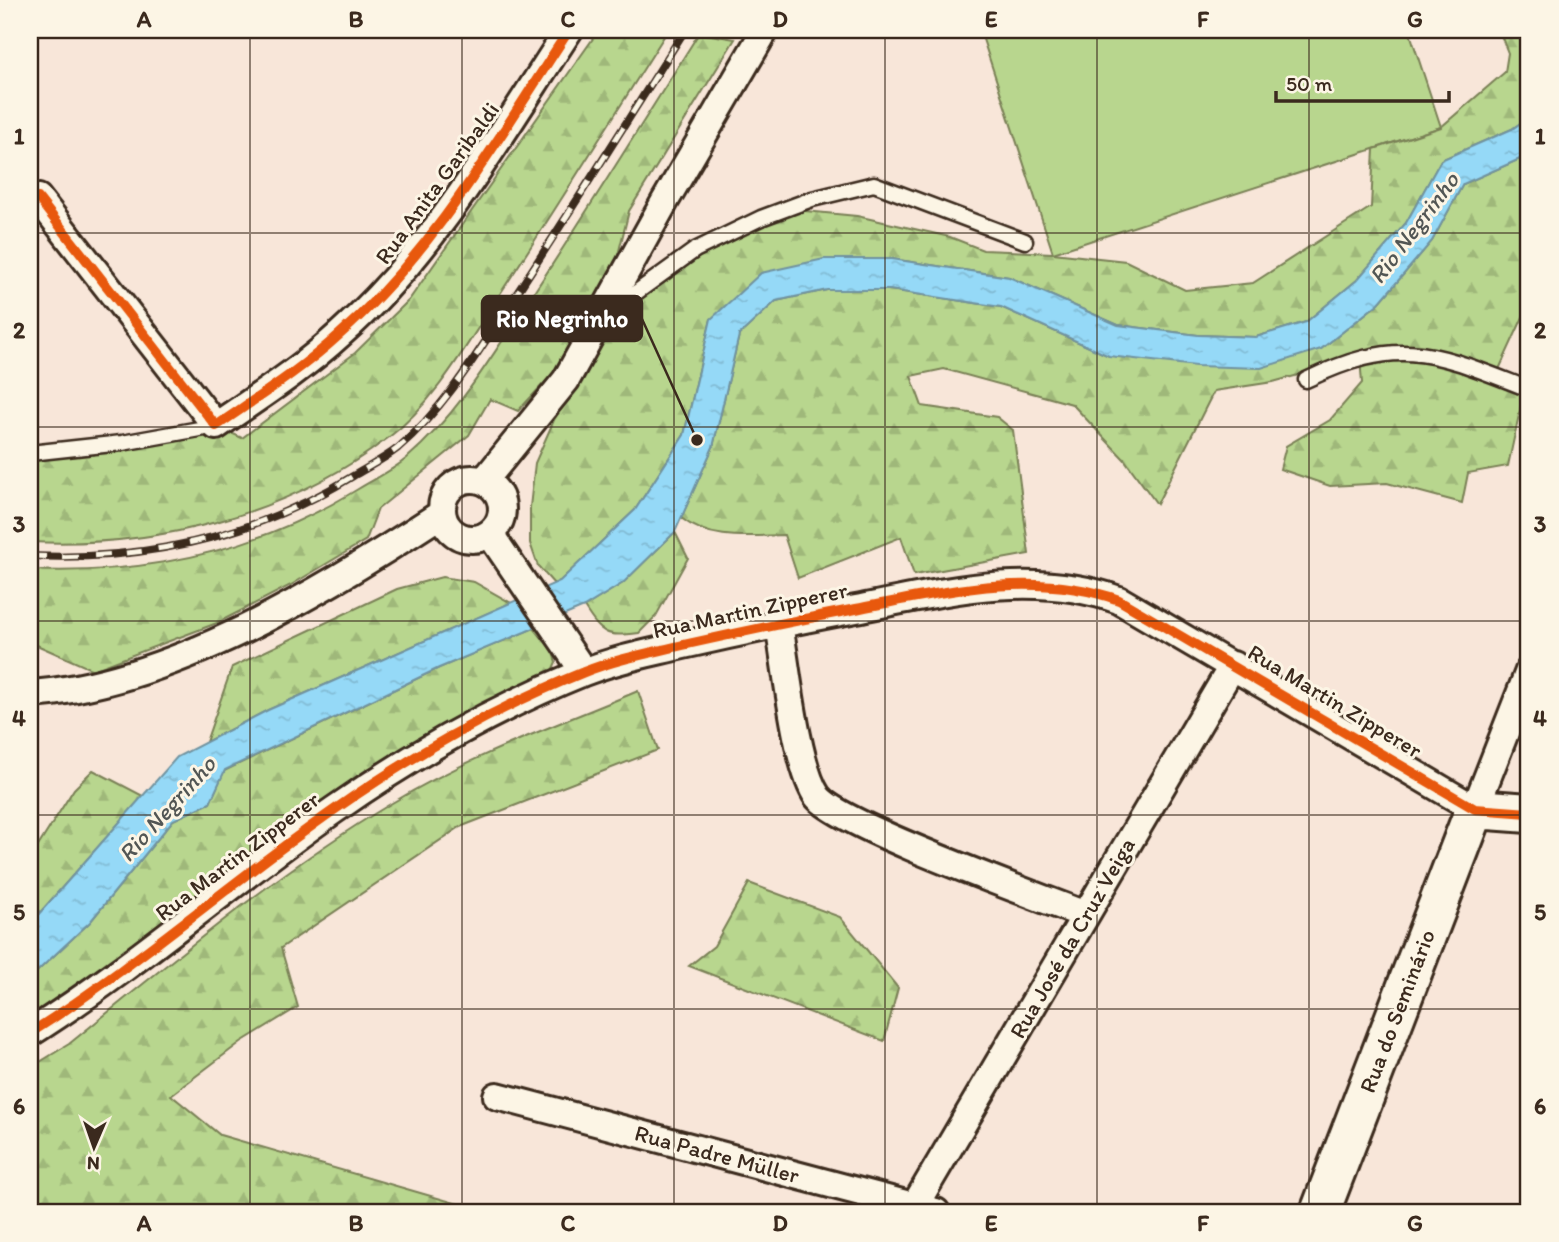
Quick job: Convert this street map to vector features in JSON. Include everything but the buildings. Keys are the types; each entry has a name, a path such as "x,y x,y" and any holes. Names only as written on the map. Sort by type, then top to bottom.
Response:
{"street":[{"name":"Rua Anita Garibaldi","path":"216,426 330,343 376,298 424,243 475,174 569,30"},
{"path":"484,481 566,380 665,201 765,30"},
{"path":"38,198 216,426"},
{"path":"471,478 484,481 494,488 501,499 503,512 499,524 490,534 479,539 466,539 446,526 442,501 448,489 458,481 471,478"},
{"path":"30,694 103,682 225,636 366,563 442,514"},
{"path":"490,534 584,671"},
{"name":"Rua Martin Zipperer","path":"30,1033 77,1002 333,810 399,767 511,706 584,671 612,661 779,624 959,588 1065,586 1093,590 1119,600 1233,664 1475,809 1529,813"},
{"path":"779,624 803,761 818,796 829,807 867,826 1086,915"},
{"name":"Rua José da Cruz Veiga","path":"921,1210 1086,915 1233,664"},
{"path":"1475,809 1529,671"},
{"name":"Rua do Seminário","path":"1320,1212 1475,809"},
{"name":"Rua Padre Müller","path":"497,1096 921,1210"}],"lane":[{"path":"602,317 695,250 803,202 874,184 1026,241"},
{"path":"1306,380 1339,364 1378,353 1416,352 1465,365 1529,389"},
{"path":"30,453 122,443 216,426"}],"green space":[{"path":"599,30 668,30 462,354 421,408 405,424 348,465 307,488 218,522 125,539 30,542 30,453 216,426 242,438 355,353 409,300"},
{"path":"980,30 1409,30 1441,127 1053,253"},
{"path":"1499,30 1529,30 1529,117 1512,129 1441,160 1406,223 1357,280 1306,322 1256,337 1198,335 1118,325 1009,277 892,259 824,259 711,319 684,435 635,510 560,581 554,584 538,566 530,543 530,507 535,463 554,420 629,297 784,209 857,216 950,237 983,250 1053,253 1126,261 1185,290 1253,283 1371,207 1374,149 1441,127 1505,72 1508,53"},
{"path":"699,33 735,39 629,211 616,263 560,366 518,411 490,399 469,435 378,509 366,540 291,585 217,623 93,670 30,642 30,570 116,568 158,563 241,543 281,529 320,510 407,458 442,423 488,363"},
{"path":"1529,155 1529,304 1496,376 1525,387 1508,466 1468,473 1462,503 1387,483 1330,486 1280,469 1286,446 1330,420 1362,383 1360,358 1273,382 1214,391 1157,504 1124,459 1072,404 944,369 911,376 922,406 997,417 1013,430 1029,554 914,575 901,537 798,578 784,535 717,534 681,518 713,447 739,335 776,301 827,290 890,290 1001,307 1109,356 1321,349 1379,303 1432,241 1463,184"},
{"path":"675,532 688,558 656,616 639,633 619,635 601,629 584,607 623,583"},
{"path":"442,577 474,582 511,603 268,710 206,742 232,667 397,589"},
{"path":"534,628 552,650 556,662 550,675 366,770 30,1022 30,978 90,922 173,820 210,803 224,771 439,668"},
{"path":"638,691 658,750 460,827 281,948 298,1007 241,1042 171,1095 220,1135 486,1212 69,1212 30,1207 30,1068 69,1044 267,887 392,803 482,756"},
{"path":"93,770 143,796 30,924 30,859 74,789"},
{"path":"749,883 840,917 898,988 884,1041 689,966 714,946"}],"water":[{"path":"1529,117 1529,155 1463,184 1432,241 1379,303 1321,349 1261,368 1196,366 1109,356 1001,307 890,290 827,290 776,301 739,335 713,447 675,532 623,583 584,607 439,668 225,770 210,803 173,820 90,922 30,978 30,924 177,757 268,710 560,581 635,510 684,435 711,319 761,273 824,259 892,259 1009,277 1118,325 1198,335 1256,337 1306,322 1357,280 1406,223 1441,160 1512,129"}],"railway":[{"path":"30,556 115,554 198,541 277,515 316,497 398,448 433,413 477,354 685,30"}],"cycle path":[{"path":"38,198 216,426 325,347 374,301 406,266 464,190 569,30"},
{"path":"30,1033 108,980 363,790 455,734 551,686 608,663 705,640 922,596 988,586 1054,586 1119,600 1475,809 1529,813"}],"place":[{"name":"Rio Negrinho","path":"697,440"}]}
